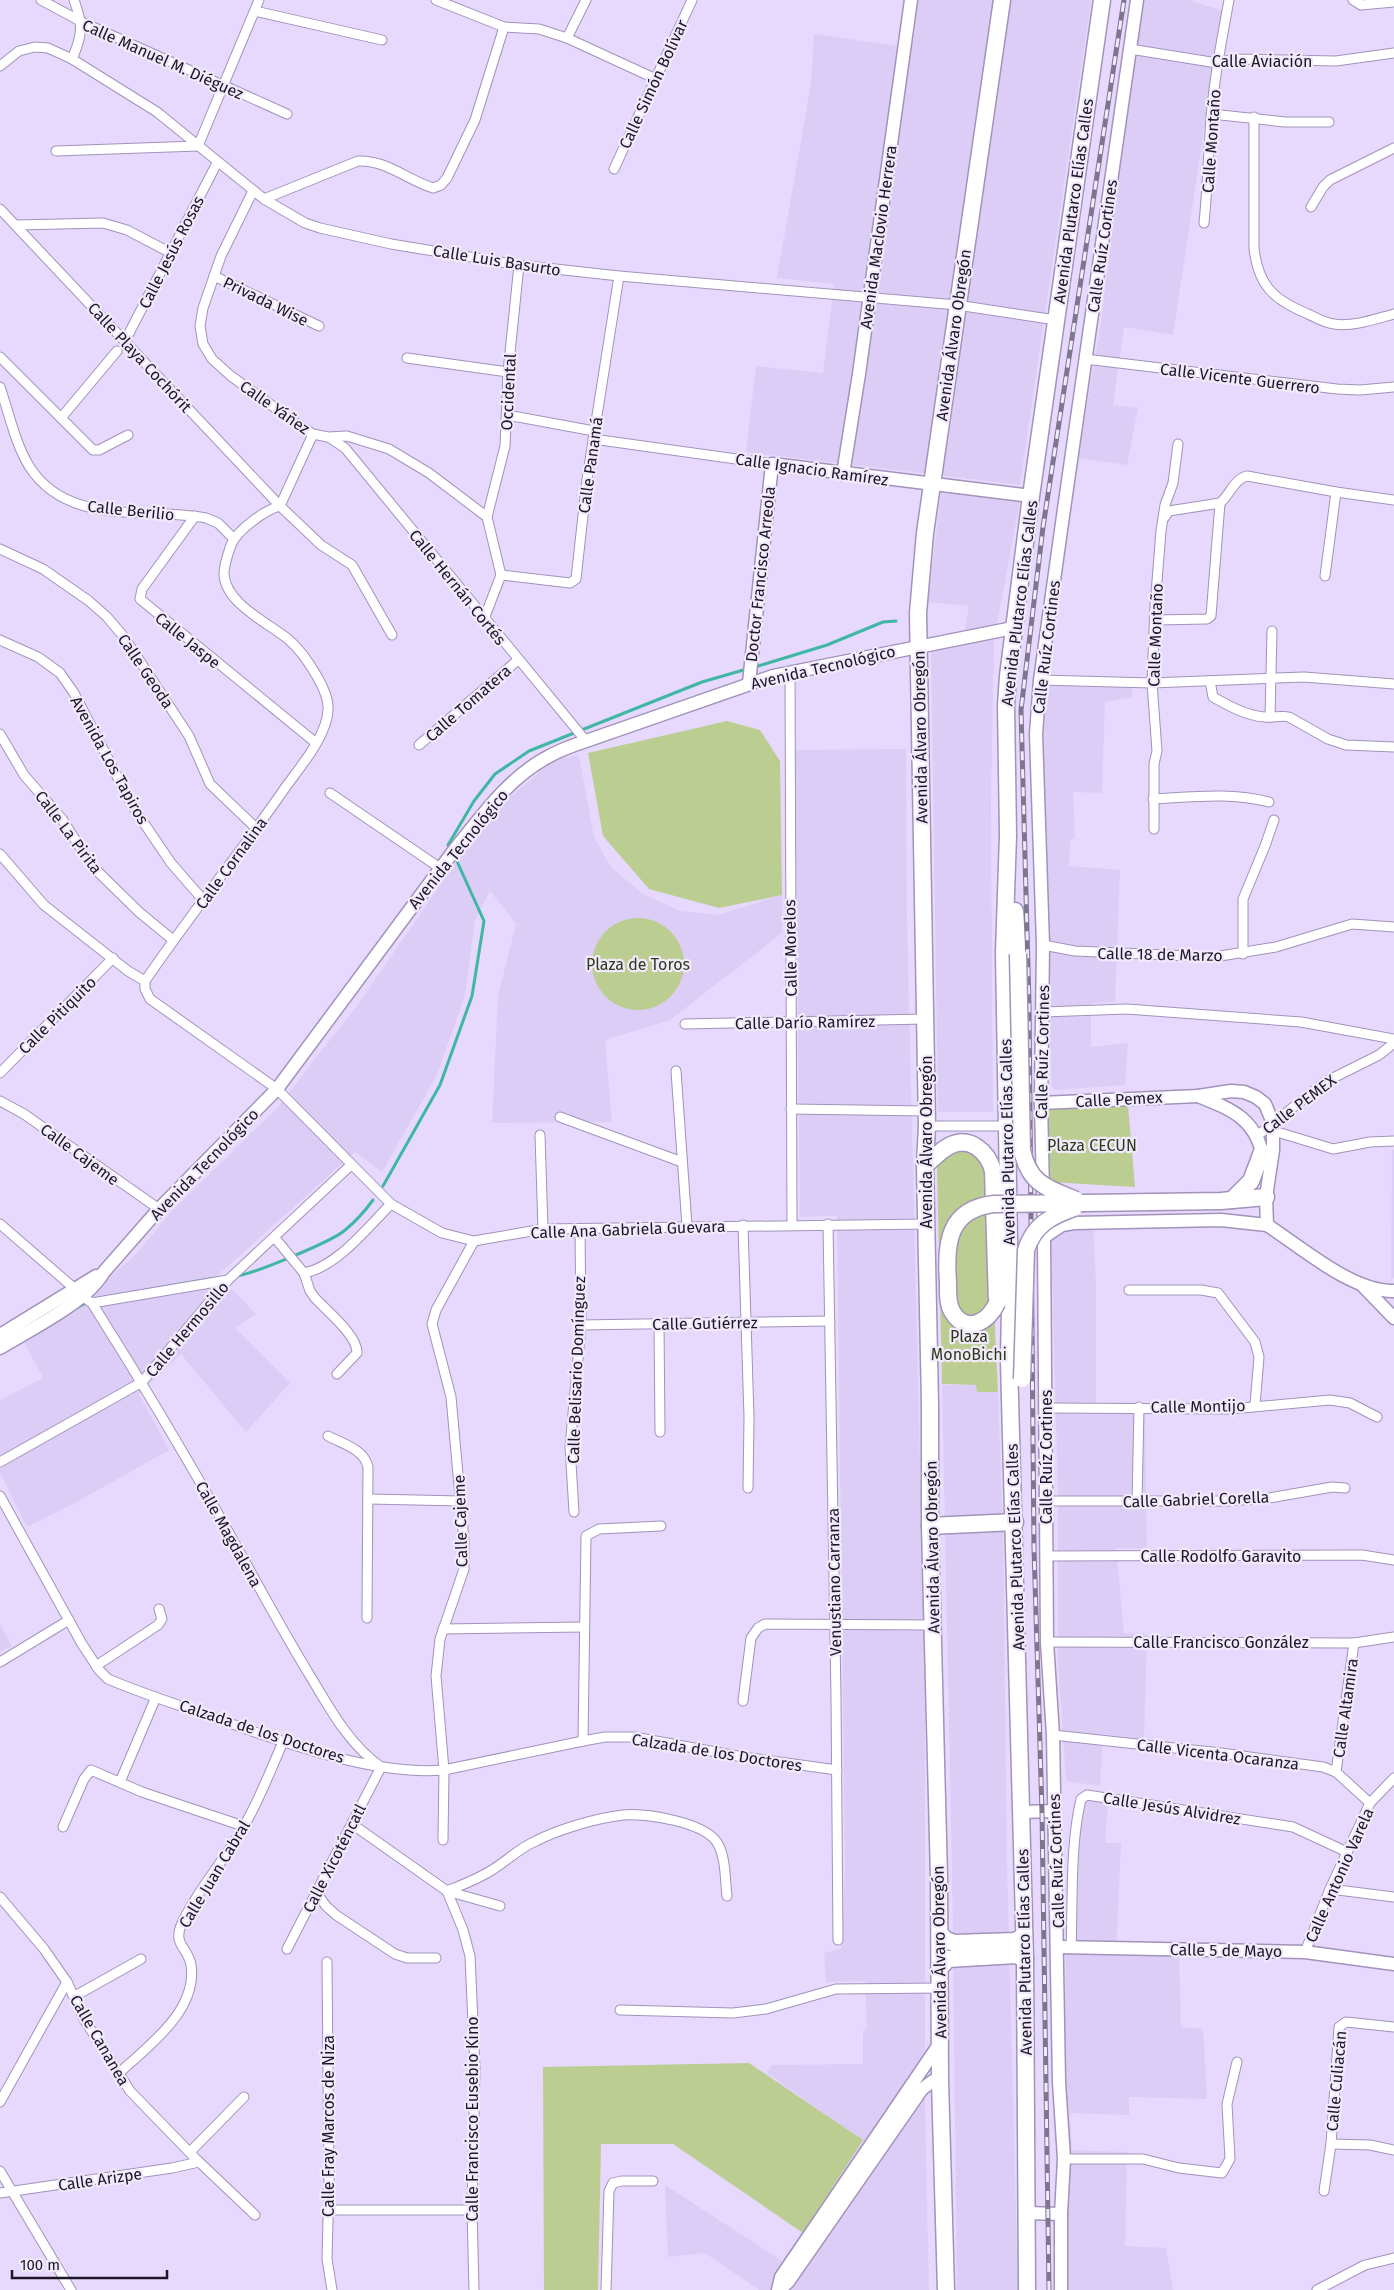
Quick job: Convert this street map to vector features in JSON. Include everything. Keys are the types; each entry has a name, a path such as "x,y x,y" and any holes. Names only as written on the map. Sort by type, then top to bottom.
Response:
{"highway":[{"name":"Avenida Álvaro Obregón","path":"946,2290 940,2081 940,1934 934,1625 930,1526 919,590 957,306 1002,0"},
{"name":"Avenida Plutarco Elías Calles","path":"1027,2290 1025,1959 1015,1522 1012,1480 1006,1126 1004,953 1008,835 1006,705 1013,628 1102,0"},
{"path":"1008,835 1018,954 1022,1150 1029,1173 1046,1188 1085,1203"},
{"path":"925,1166 951,1144 960,1143 970,1143 979,1147 990,1161 993,1171 997,1303 990,1315 977,1324 959,1319 953,1313 949,1304 947,1264 948,1246 956,1223 965,1212 979,1205 994,1204 1085,1203 1226,1201 1266,1197"},
{"path":"1226,1201 1252,1181 1262,1152"},
{"path":"1012,1480 1019,1443 1025,1260 1029,1239 1035,1230 1050,1217 1085,1203"},
{"path":"930,1526 1015,1522"},
{"path":"940,1934 954,1944 1015,1941 1024,1936"},
{"path":"939,1970 948,1959 1016,1955 1025,1959"}],"street":[{"name":"Calle Manuel M. Diéguez","path":"41,0 82,22 287,114"},
{"path":"72,59 80,40 82,22 74,0"},
{"path":"56,151 198,146 259,0"},
{"path":"436,0 504,27 539,29 567,38 656,79"},
{"path":"567,38 586,0"},
{"name":"Calle Simón Bolívar","path":"614,169 692,0"},
{"name":"Avenida Maclovio Herrera","path":"843,474 870,298 911,0"},
{"name":"Calle Ruíz Cortines","path":"1061,2290 1061,2214 1064,2159 1060,2082 1065,1947 1054,1811 1053,1735 1047,1642 1046,1408 1041,1103 1043,945 1036,734 1040,680 1137,0"},
{"name":"Calle Montaño","path":"1204,223 1217,63 1229,0"},
{"path":"1352,0 1361,5 1394,2"},
{"path":"254,11 382,40"},
{"path":"264,199 358,161 370,160 385,164 433,188 442,185 448,178 475,120 504,27"},
{"name":"Calle Luis Basurto","path":"0,66 19,51 34,47 48,48 72,59 139,99 264,199 305,223 320,228 391,244 519,266 957,306 1056,320"},
{"name":"Calle Aviación","path":"1130,49 1217,63 1233,59 1336,61 1394,53"},
{"path":"1212,114 1254,117 1285,122 1329,122"},
{"path":"1254,117 1254,248 1256,268 1267,288 1284,303 1332,324 1348,324 1394,314"},
{"path":"1311,207 1323,187 1330,180 1394,148"},
{"name":"Calle Jesús Rosas","path":"125,341 217,163"},
{"name":"Calle Yáñez","path":"253,191 229,239 203,308 200,326 203,344 212,359 230,376 313,434 328,437 347,436 389,449 429,473 487,517"},
{"name":"Calle Playa Cochórit","path":"0,208 280,506 322,545 352,565 392,635"},
{"path":"16,225 103,223 127,230 171,253"},
{"name":"Occidental","path":"487,517 505,446 508,372 519,266"},
{"name":"Privada Wise","path":"214,276 319,326"},
{"name":"Calle Panamá","path":"501,575 574,582 593,435 619,276"},
{"path":"61,418 117,351"},
{"path":"0,357 96,451 128,435"},
{"path":"406,358 508,372"},
{"name":"Calle Vicente Guerrero","path":"1085,359 1337,389 1360,390 1394,387"},
{"name":"Calle Berilio","path":"0,387 18,441 29,466 44,485 64,498 86,506 115,511 195,516 218,523 234,539"},
{"name":"Calle Ignacio Ramírez","path":"507,415 593,435 772,464 1031,496"},
{"path":"234,539 266,510 280,506 313,434"},
{"name":"Calle Hernán Cortés","path":"328,437 345,448 586,741"},
{"name":"Calle Montaño","path":"1154,828 1154,764 1157,751 1152,683 1160,531 1164,518 1165,504 1173,483 1178,444"},
{"name":"Doctor Francisco Arreola","path":"749,683 772,464"},
{"path":"1164,518 1169,512 1220,503 1238,481 1247,476 1394,500"},
{"path":"1325,576 1336,492"},
{"path":"1155,620 1207,619 1211,616 1220,503"},
{"name":"Calle Jaspe","path":"195,516 142,589 140,599 316,744"},
{"path":"484,619 501,575 487,517"},
{"name":"Calle Cornalina","path":"145,981 173,940 257,829 316,744 328,709 327,697 312,668 290,640 260,620 230,594 224,574 225,562 234,539"},
{"name":"Calle Geoda","path":"0,549 43,569 89,601 107,617 124,637 189,736 210,784 257,829"},
{"name":"Avenida Tecnológico","path":"0,1348 78,1297 103,1272 158,1209 277,1089 440,868 484,812 518,778 543,759 586,741 749,683 790,672 919,645 1013,628"},
{"path":"1270,717 1272,631"},
{"name":"Avenida Los Tapiros","path":"0,640 38,657 60,673 74,693 133,807 171,863 204,901"},
{"name":"Calle Tomatera","path":"419,745 518,660"},
{"name":"Calle Morelos","path":"790,672 792,1225"},
{"path":"1040,680 1152,683 1316,677 1394,684"},
{"path":"1210,680 1213,697 1249,714 1289,717 1328,739 1346,745 1394,747"},
{"name":"Calle La Pirita","path":"0,734 24,775 62,819 92,866 139,912 173,940"},
{"path":"330,793 440,868"},
{"path":"1154,799 1217,795 1253,798 1269,802"},
{"path":"1243,954 1243,899 1266,846 1274,820"},
{"path":"0,854 44,905 114,958 128,971 145,981"},
{"name":"Calle 18 de Marzo","path":"1043,945 1075,951 1214,957 1243,954 1276,947 1352,924 1394,927"},
{"name":"Calle Pitiquito","path":"0,1073 114,958"},
{"name":"Calle Ana Gabriela Guevara","path":"145,981 145,989 150,999 277,1089 391,1204 442,1234 474,1241 544,1229 926,1224"},
{"path":"1043,1012 1127,1009 1302,1022 1394,1039"},
{"name":"Calle Darío Ramírez","path":"685,1024 925,1019"},
{"name":"Calle PEMEX","path":"1257,1136 1273,1127 1325,1082 1379,1055 1394,1043"},
{"path":"676,1071 687,1226"},
{"name":"Calle Pemex","path":"1041,1103 1198,1096 1231,1091 1244,1092"},
{"path":"1231,1109 1244,1092 1265,1104 1273,1127 1273,1150 1266,1197 1267,1224"},
{"path":"1198,1096 1231,1109 1250,1125 1257,1136 1268,1179"},
{"name":"Calle Cajeme","path":"0,1101 24,1114 158,1209"},
{"path":"791,1109 926,1118 1006,1126"},
{"path":"560,1117 682,1162"},
{"path":"1273,1127 1333,1149 1370,1142 1394,1140"},
{"path":"540,1134 544,1229"},
{"name":"Calle Hermosillo","path":"0,1462 142,1382 228,1280 351,1165"},
{"path":"304,1273 316,1271 331,1262 391,1204"},
{"path":"1044,1237 1062,1225 1074,1223 1221,1220 1267,1224 1346,1277 1376,1289 1394,1291"},
{"name":"Calle Magdalena","path":"0,1224 78,1297 142,1382 280,1627 323,1697 357,1746 381,1768"},
{"name":"Venustiano Carranza","path":"828,1224 838,1940"},
{"path":"743,1225 747,1322 748,1488"},
{"name":"Calle Belisario Domínguez","path":"574,1512 570,1447 581,1325 580,1229"},
{"path":"274,1238 304,1273 310,1291 348,1333 358,1348 357,1353 337,1374"},
{"name":"Calle Cajeme","path":"443,1840 444,1770 436,1676 443,1629 464,1569 461,1501 451,1398 432,1324 436,1310 474,1241"},
{"path":"78,1297 228,1280"},
{"path":"1362,1284 1394,1318"},
{"path":"1129,1290 1201,1290 1218,1293 1255,1342 1259,1357 1255,1405"},
{"name":"Avenida Tecnológico","path":"0,1335 78,1297"},
{"name":"Calle Gutiérrez","path":"581,1325 830,1321"},
{"path":"659,1324 660,1432"},
{"name":"Calle Montijo","path":"1046,1408 1232,1409 1255,1405 1330,1400 1350,1403 1377,1417"},
{"path":"1137,1502 1139,1407"},
{"path":"328,1436 357,1450 367,1460 369,1500 367,1618"},
{"name":"Calle Gabriel Corella","path":"1046,1501 1226,1501 1269,1498 1332,1487 1345,1488"},
{"name":"Calzada de los Doctores","path":"0,1496 96,1666 108,1679 284,1742 381,1768 417,1771 444,1770 605,1737 634,1737 742,1757 837,1770"},
{"path":"369,1500 461,1501"},
{"path":"583,1741 586,1536 599,1529 661,1526"},
{"name":"Calle Rodolfo Garavito","path":"1047,1556 1362,1555 1394,1560"},
{"path":"96,1666 158,1625 162,1619 159,1609"},
{"path":"0,1662 69,1620"},
{"path":"743,1701 751,1638 758,1628 765,1624 835,1626 934,1625"},
{"path":"443,1629 584,1627"},
{"name":"Calle Francisco González","path":"1047,1642 1354,1642 1394,1637"},
{"name":"Calle Altamira","path":"1336,1772 1354,1642"},
{"path":"120,1782 156,1697"},
{"name":"Calle Vicenta Ocaranza","path":"1053,1735 1240,1755 1323,1767 1336,1772 1370,1803"},
{"name":"Calle Juan Cabral","path":"118,2074 161,2034 183,2006 189,1991 191,1967 188,1956 179,1943 179,1930 190,1908 234,1843 284,1742"},
{"name":"Calle Xicoténcatl","path":"286,1949 381,1768"},
{"path":"63,1827 84,1779 91,1770 142,1792 243,1826"},
{"name":"Calle Antonio Varela","path":"1306,1952 1330,1888 1370,1803 1394,1778"},
{"name":"Calle Jesús Alvidrez","path":"1065,1947 1081,1799 1087,1795 1293,1827 1347,1852"},
{"path":"1022,1812 1054,1811"},
{"path":"447,1891 479,1878 519,1849 538,1839 593,1822 624,1815 680,1822 697,1826 711,1834 718,1844 723,1859 727,1896"},
{"path":"352,1824 447,1891 500,1906"},
{"path":"1330,1888 1394,1897"},
{"name":"Calle Francisco Eusebio Kino","path":"447,1891 463,1930 470,1956 475,2068 472,2210 474,2290"},
{"path":"316,1892 326,1906 336,1915 396,1954 407,1958 436,1958"},
{"name":"Calle Cananea","path":"0,1897 44,1949 67,1982 84,2019 130,2091 199,2162 255,2215"},
{"name":"Calle 5 de Mayo","path":"1065,1947 1306,1952 1394,1964"},
{"path":"75,1996 141,1959"},
{"name":"Calle Fray Marcos de Niza","path":"327,1962 327,2259 332,2290"},
{"path":"0,2102 67,1982"},
{"path":"620,2010 733,2012 776,2006 836,1989 940,1988"},
{"name":"Calle Culiacán","path":"1324,2191 1331,2144 1339,2027 1346,2022 1394,2027"},
{"path":"778,2290 781,2277 940,2043"},
{"path":"1064,2159 1143,2160 1180,2168 1222,2173 1230,2159 1227,2104 1237,2062"},
{"path":"778,2290 788,2282 922,2090 933,2081 940,2081"},
{"path":"190,2152 244,2097"},
{"path":"1331,2144 1370,2145 1394,2150"},
{"name":"Calle Arizpe","path":"0,2193 172,2168 199,2162"},
{"path":"0,2171 71,2290"},
{"path":"606,2290 609,2191 613,2184 622,2181 653,2181"},
{"path":"328,2210 472,2210"},
{"path":"1027,2212 1061,2214"},
{"path":"1317,2290 1365,2265 1394,2258"}],"shaded area":[{"path":"919,0 1091,0 1020,485 746,452 756,366 823,373 834,284 777,278 811,84 814,34 912,48"},
{"path":"1144,0 1193,0 1193,2 1222,10 1173,335 1124,327 1113,405 1138,408 1127,465 1078,458 1101,323 1121,159"},
{"path":"941,493 1020,501 994,640 991,807 993,1112 938,1112 931,651 962,645 969,606 928,602"},
{"path":"1046,684 1132,686 1132,697 1105,702 1102,793 1073,792 1075,839 1070,839 1069,866 1120,870 1115,1002 1091,1003 1091,1047 1128,1043 1125,1085 1055,1090 1052,1087 1046,958 1044,742"},
{"path":"906,749 907,918 925,1675 925,2108 929,2290 759,2290 705,2253 668,2257 665,2185 782,2261 863,2141 767,2073 771,2065 863,2064 863,2033 867,2026 865,1981 826,1982 824,1953 841,1949 845,1868 837,1216 800,1217 795,750"},
{"path":"579,755 594,837 611,867 642,893 680,911 718,915 782,895 782,933 670,1020 605,1040 612,1122 492,1123 498,996 516,924 490,891 475,920 465,995 437,1075 382,1172 355,1152 218,1275 256,1314 235,1328 290,1383 246,1432 181,1354 139,1394 169,1450 75,1503 27,1527 0,1473 0,1400 43,1378 24,1342 78,1306 137,1253 172,1211 276,1109 359,1003 473,837 510,797 554,760"},
{"path":"1392,1150 1394,1150 1394,1278 1391,1278"},
{"path":"1093,1227 1096,1282 1096,1412 1145,1411 1147,1549 1116,1548 1124,1633 1147,1634 1144,1739 1103,1734 1100,1786 1066,1781 1058,1660 1058,1494 1051,1236 1068,1228"},
{"path":"942,1385 977,1385 977,1392 998,1392 1003,1531 1007,1864 1018,2290 957,2290 952,1870"},
{"path":"0,1624 12,1646 0,1652"},
{"path":"1084,1798 1108,1803 1105,1843 1121,1843 1116,1953 1179,1954 1181,2027 1203,2029 1207,2099 1129,2097 1129,2115 1070,2113 1072,2150 1127,2152 1125,2246 1166,2248 1173,2290 1067,2290 1064,2090 1066,1952 1076,1951 1076,1862"}],"green space":[{"path":"727,721 760,730 780,761 782,895 719,908 649,889 603,836 588,753"},
{"name":"Plaza de Toros","path":"629,918 647,918 664,925 677,938 684,955 684,973 677,990 664,1003 647,1010 629,1010 612,1003 599,990 592,973 592,955 599,938 612,925"},
{"name":"Plaza CECUN","path":"1128,1105 1135,1187 1049,1182 1049,1108"},
{"name":"Plaza MonoBichi","path":"968,1147 987,1163 998,1392 977,1392 976,1385 942,1384 937,1167 943,1156"},
{"path":"749,2063 863,2140 803,2233 673,2144 601,2144 598,2290 544,2290 543,2067"}],"waterway":[{"path":"755,667 827,645 883,622 896,621"},
{"path":"451,849 448,845 474,801 495,774 529,751 702,682 747,669"},
{"path":"383,1186 440,1085 472,996 484,921 455,857"},
{"path":"236,1276 274,1264 336,1236 352,1224 373,1200"},
{"path":"94,1299 210,1279"},
{"path":"76,1308 88,1302"}],"railway":[{"path":"1049,2290 1042,1812 1034,1548 1029,1004 1021,710 1043,527 1124,0"}]}
